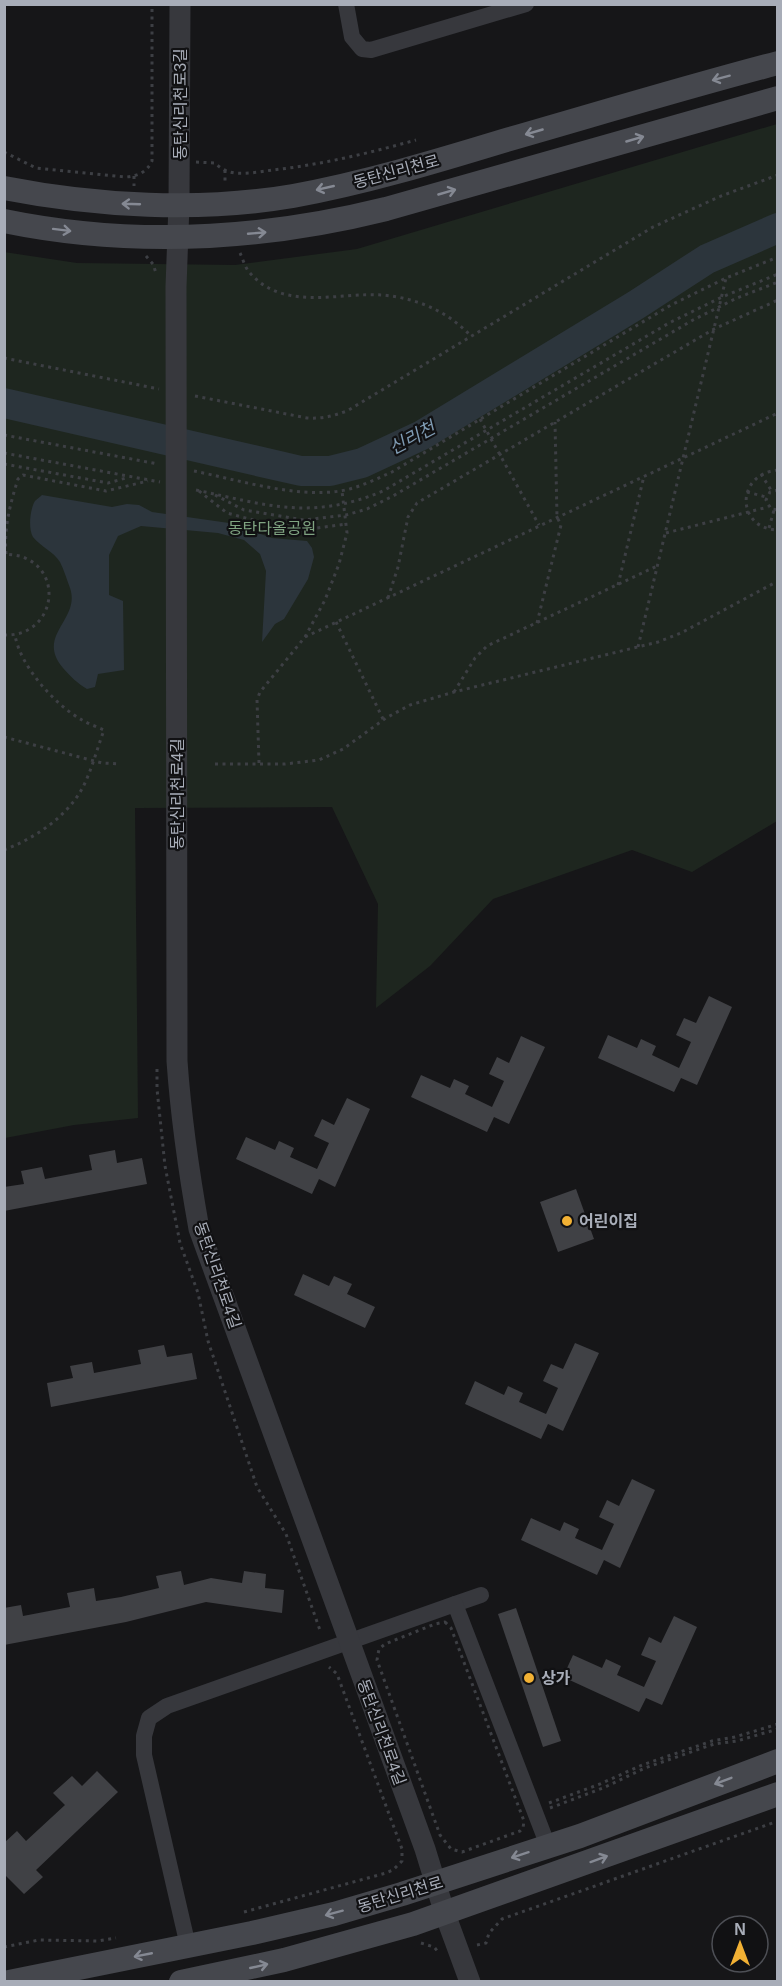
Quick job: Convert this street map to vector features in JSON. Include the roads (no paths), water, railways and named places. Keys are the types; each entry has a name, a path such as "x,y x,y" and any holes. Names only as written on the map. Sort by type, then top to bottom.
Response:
{"main road":[{"name":"동탄신리천로","path":"4,188 96,202 179,204 292,196 460,154 777,63"},
{"name":"동탄신리천로","path":"4,220 78,232 178,237 226,236 276,231 350,218 777,98"},
{"name":"동탄신리천로","path":"9,1982 334,1914 580,1836 777,1761"},
{"name":"동탄신리천로","path":"181,1982 284,1960 446,1914 777,1794"}],"street":[{"name":"동탄신리천로3길","path":"176,287 179,204 180,4"},
{"path":"346,4 352,37 362,49 370,50 526,4"},
{"name":"동탄신리천로4길","path":"176,287 177,1061 188,1165 200,1229 350,1642 470,1982"},
{"path":"188,1946 144,1755 144,1736 149,1718 167,1706 481,1596"},
{"path":"455,1604 548,1846"}],"waterway":[{"name":"신리천","path":"4,403 301,471 330,471 362,463 422,435 636,305 707,259 778,228"}],"place":[{"name":"어린이집","path":"567,1221"},
{"name":"상가","path":"529,1678"}],"park label":[{"name":"동탄다올공원","path":"272,528"}]}
